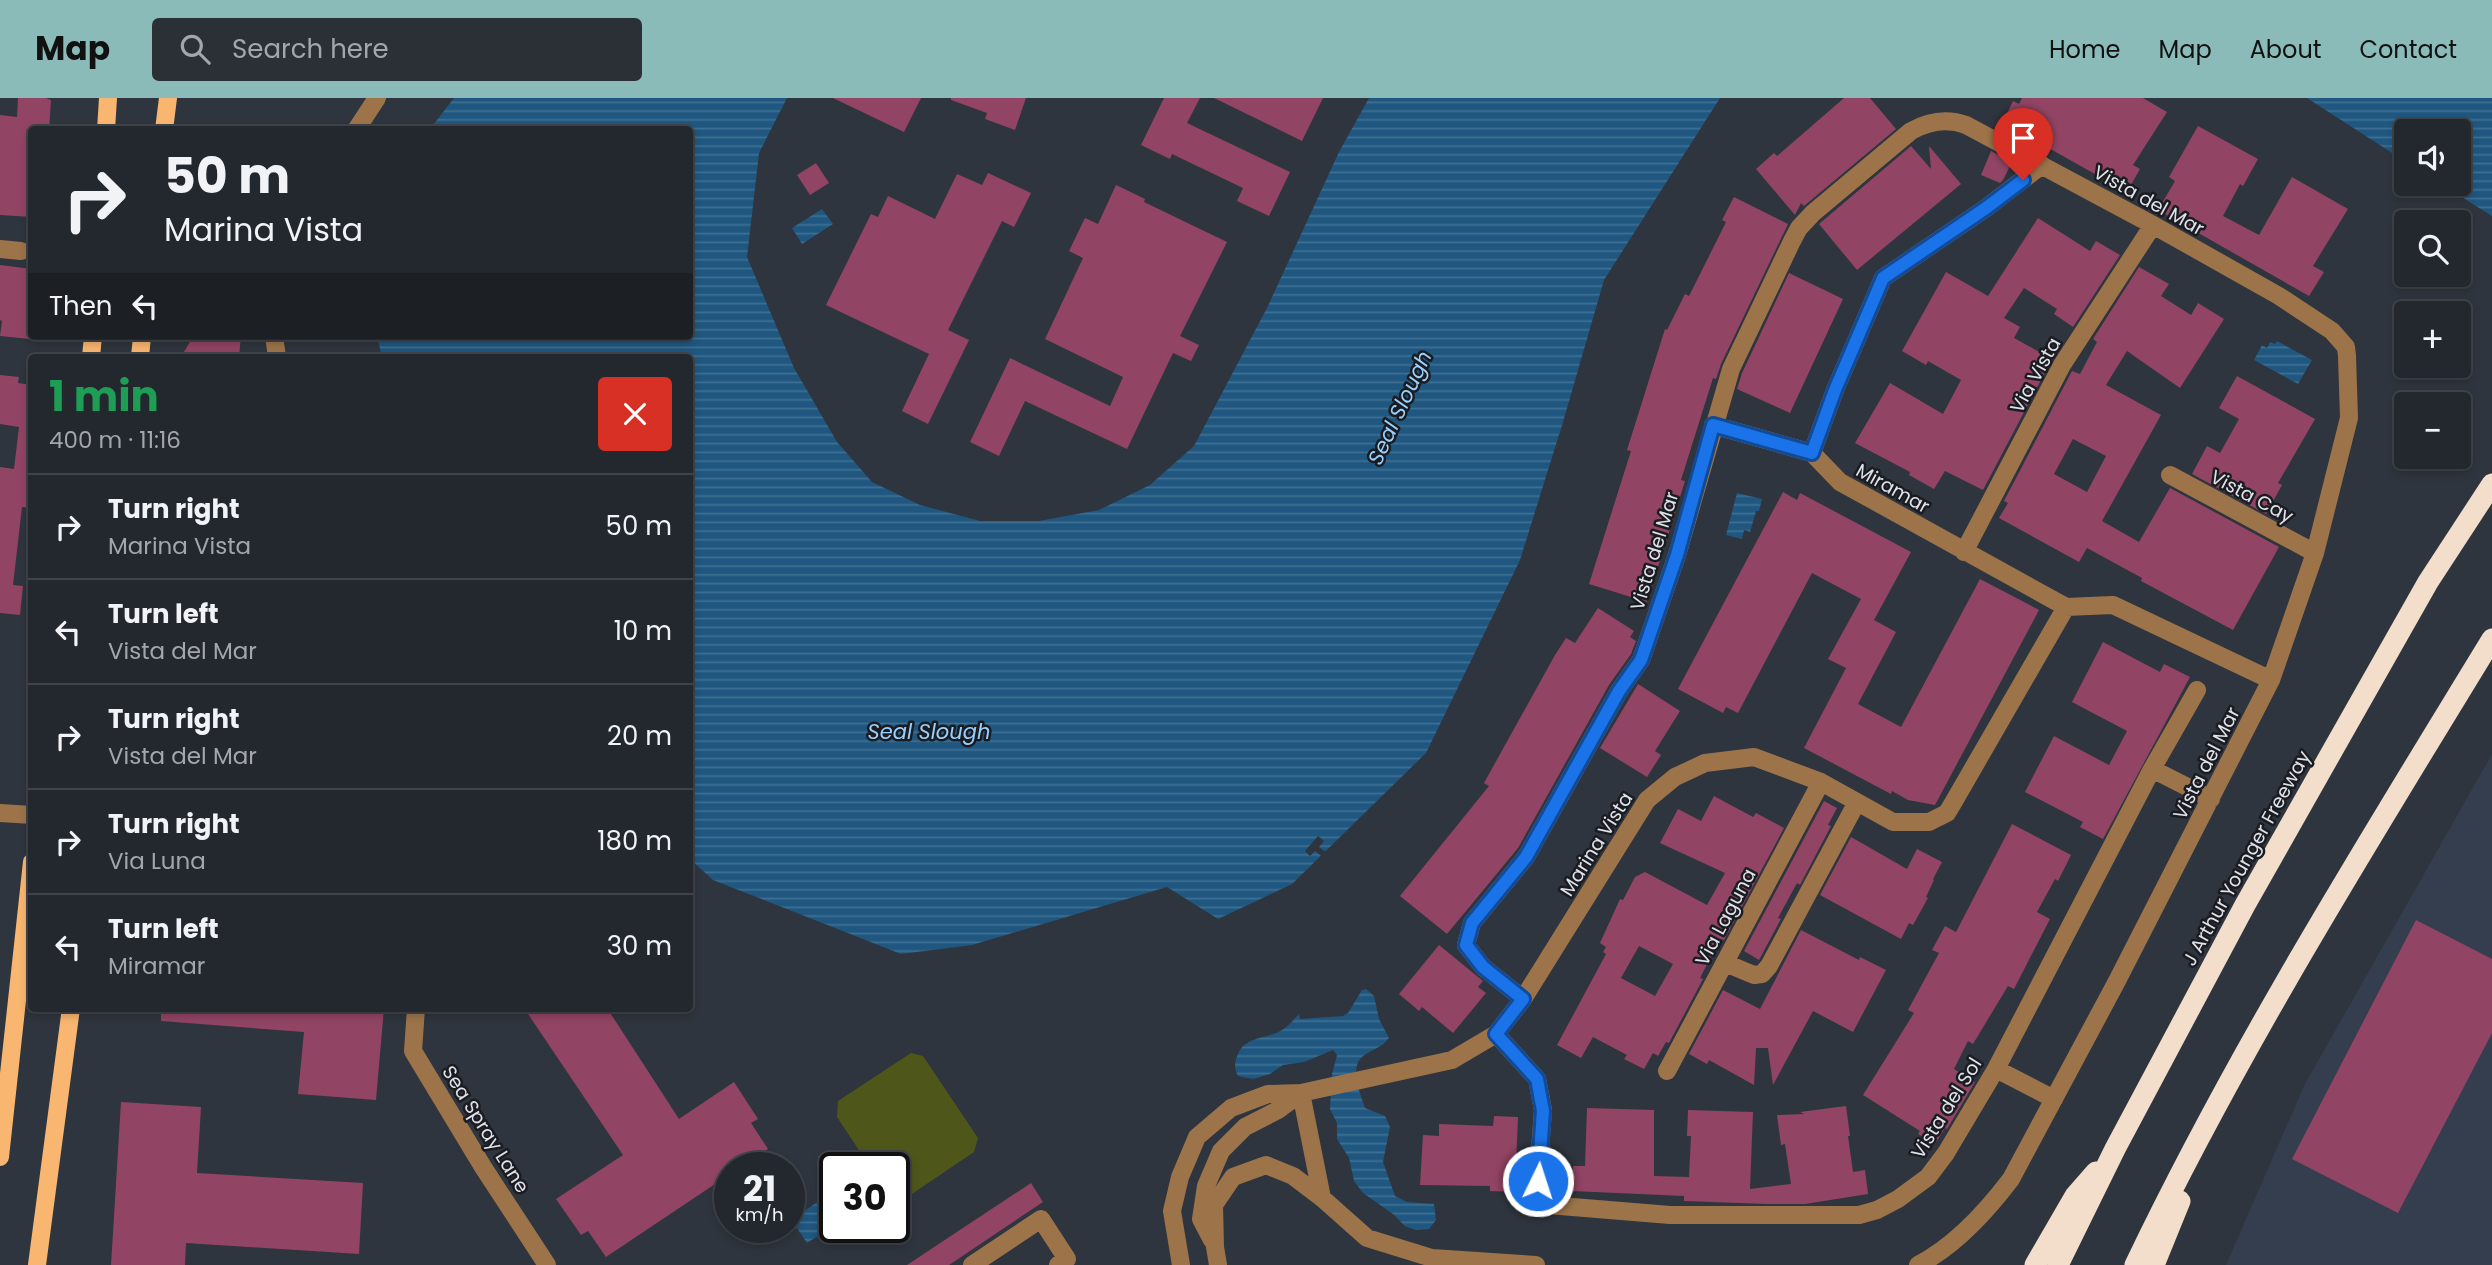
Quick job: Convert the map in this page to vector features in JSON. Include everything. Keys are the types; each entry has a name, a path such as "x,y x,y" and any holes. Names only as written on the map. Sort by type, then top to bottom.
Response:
{"highway":[{"name":"J Arthur Younger Freeway","path":"2058,1265 2115,1149 2258,881 2428,582 2492,484"},
{"path":"2135,1265 2217,1104 2318,925 2492,639"},
{"path":"2154,1265 2217,1104"},
{"path":"2035,1265 2075,1196 2115,1149"}],"main road":[{"path":"106,126 108,98"},
{"path":"164,126 168,98"},
{"path":"0,1157 28,899"},
{"path":"37,1265 70,1012"}],"street":[{"path":"359,126 377,98"},
{"name":"Vista del Mar","path":"1523,999 1483,967 1466,945 1472,923 1526,857 1619,691 1641,660 1677,555 1731,369 1799,228 1813,213 1911,131 1923,124 1951,120 1966,125 2153,225 2278,296 2332,331 2346,347 2350,372 2349,418 2315,553 2271,680 2011,1179 1990,1207 1933,1257 1917,1265"},
{"path":"1713,425 1812,453 1835,390 1883,278 1986,208 2042,165"},
{"name":"Via Vista","path":"1964,552 2062,365 2153,225"},
{"path":"0,249 21,251"},
{"name":"Miramar","path":"1812,453 1840,482 2067,607"},
{"name":"Vista Cay","path":"2170,475 2315,553"},
{"path":"2067,607 2113,605 2271,680"},
{"name":"Marina Vista","path":"1181,1265 1172,1212 1180,1177 1197,1137 1231,1108 1268,1094 1301,1093 1452,1060 1496,1034 1523,999 1647,800 1675,777 1705,763 1754,757 1821,782 1893,822 1929,822 1947,813 2067,607"},
{"name":"Vista del Sol","path":"1496,1034 1537,1079 1543,1111 1536,1204 1670,1214 1859,1214 1877,1210 1898,1199 1928,1177 1946,1153 1996,1069 2152,769 2197,690"},
{"path":"2152,769 2211,799"},
{"name":"Via Laguna","path":"1667,1071 1821,782"},
{"path":"1725,963 1754,975 1762,974 1769,966 1857,802"},
{"path":"0,813 28,815"},
{"name":"Sea Spray Lane","path":"416,1012 413,1051 483,1167 547,1265"},
{"name":"Vista del Sol","path":"1996,1069 2054,1099"},
{"path":"1301,1093 1322,1198"},
{"name":"Marina Vista","path":"1215,1247 1201,1219 1206,1186 1221,1152 1244,1128 1278,1110 1301,1093"},
{"path":"1218,1265 1214,1205 1233,1177 1266,1165 1293,1176 1367,1238 1432,1258 1536,1265"},
{"path":"972,1265 1041,1219 1067,1259 1058,1265"}],"shaded area":[{"path":"2492,754 2492,1265 2226,1265 2305,1084"}],"green space":[{"path":"911,1053 923,1056 978,1138 974,1152 910,1195 910,1152 860,1152 837,1117 838,1101"}],"water":[{"name":"Seal Slough","path":"454,98 787,98 759,153 747,257 794,368 837,442 872,482 920,505 980,521 1039,521 1099,510 1150,485 1194,446 1267,308 1339,152 1369,98 1720,98 1604,280 1520,560 1426,753 1292,884 1218,919 1167,887 972,945 901,954 713,880 693,862 693,354 381,354 378,340 693,340 693,126 432,126"},
{"path":"2307,98 2492,98 2492,216 2460,196 2471,196 2471,119 2394,119 2394,154"},
{"path":"822,209 833,224 802,244 792,228"},
{"path":"2277,341 2312,360 2298,384 2254,360 2262,345 2267,348 2270,342 2275,344"},
{"path":"1737,493 1762,499 1750,532 1744,530 1742,539 1726,535"},
{"path":"1366,989 1374,996 1379,1019 1389,1038 1360,1059 1356,1072 1358,1087 1365,1108 1385,1116 1390,1127 1383,1162 1395,1196 1407,1202 1434,1204 1436,1220 1429,1229 1416,1230 1405,1226 1363,1193 1354,1181 1349,1158 1337,1139 1337,1123 1330,1109 1332,1074 1337,1055 1333,1050 1304,1062 1283,1065 1270,1074 1253,1079 1238,1076 1236,1070 1237,1057 1246,1044 1282,1030 1299,1014 1300,1019 1343,1016 1348,1013 1362,990"},
{"path":"819,1201 819,1235 807,1243 805,1240 805,1210"}],"pier":[{"path":"1318,836 1324,841 1319,847 1328,854 1324,858 1315,851 1310,856 1305,851"}],"building":[{"path":"18,98 51,100 49,126 28,126 28,217 0,215 0,115 17,117"},
{"path":"833,98 921,98 904,132"},
{"path":"951,98 1026,98 1015,130 985,119 987,113"},
{"path":"1164,98 1200,98 1187,123 1290,172 1269,216 1237,201 1243,188 1172,154 1170,159 1141,145"},
{"path":"1214,98 1323,98 1302,141"},
{"path":"1844,98 1870,98 1896,129 1804,206 1801,203 1795,215 1756,169 1774,153 1777,156"},
{"path":"2022,98 2143,98 2167,112 2133,165 2140,169 2127,192 2045,146 2023,137 2021,142 2001,131 2013,101 2019,104"},
{"path":"2198,126 2258,159 2243,186 2240,184 2223,216 2259,235 2292,177 2348,209 2313,266 2324,272 2309,296 2158,210 2175,181 2169,177"},
{"path":"1911,146 1931,169 1929,146 1961,184 1857,270 1819,224"},
{"path":"1991,151 2012,162 2000,183 1981,175"},
{"path":"816,163 829,183 810,195 797,175"},
{"path":"988,173 1031,193 1014,227 1002,221 948,330 969,340 928,424 902,411 929,354 826,305 871,214 878,217 888,196 935,219 957,174 982,185"},
{"path":"1116,185 1145,199 1144,202 1227,242 1180,336 1199,345 1191,361 1173,353 1127,449 1025,401 999,456 970,442 1010,358 1110,406 1123,377 1045,339 1083,258 1069,251 1085,218 1098,224"},
{"path":"1734,197 1788,224 1716,379 1713,378 1681,480 1685,481 1647,602 1589,584 1631,451 1627,450 1665,329 1667,330 1685,294 1689,296 1726,222 1722,220"},
{"path":"2038,218 2090,251 2096,241 2120,255 2073,327 2054,314 2057,309 2024,288 2004,318 2020,327 2014,338 2052,359 1983,490 1945,471 1934,489 1909,475 1910,472 1855,443 1890,383 1943,414 1961,380 1928,361 1926,365 1902,351 1946,272 1988,296"},
{"path":"0,265 28,268 28,339 0,336"},
{"path":"2139,267 2169,284 2161,296 2191,315 2198,303 2224,319 2180,388 2127,351 2106,385 2161,415 2102,521 2139,542 2170,488 2279,547 2233,630 2141,581 2142,578 2087,548 2079,562 1999,518 2008,503 2004,501 2072,371 2080,374 2097,342 2093,339","holes":["2073,439 2106,456 2087,492 2054,474"]},
{"path":"1789,273 1843,299 1790,413 1737,389"},
{"path":"191,340 241,340 239,354 183,354"},
{"path":"0,375 19,377 18,383 28,384 28,508 22,507 13,585 23,586 20,615 0,613 0,467 14,469 19,427 0,424"},
{"path":"2237,376 2315,419 2278,483 2282,485 2266,514 2192,474 2207,446 2220,453 2239,419 2219,408"},
{"path":"1783,492 1797,500 1800,493 1911,552 1874,620 1896,632 1858,704 1901,727 1980,579 2039,610 1935,805 1908,800 1892,791 1891,794 1804,748 1846,668 1828,659 1861,599 1812,573 1738,713 1726,707 1723,713 1678,689"},
{"path":"1598,608 1634,631 1630,637 1636,641 1631,654 1609,685 1518,848 1447,934 1400,896 1489,786 1484,783 1555,655 1566,638 1575,643"},
{"path":"2103,642 2160,672 2164,664 2190,677 2103,839 2080,827 2083,822 2025,792 2054,736 2109,765 2127,731 2072,702"},
{"path":"1638,684 1680,711 1655,751 1661,755 1647,777 1600,748"},
{"path":"1714,796 1753,817 1756,813 1784,828 1724,940 1720,939 1700,978 1703,979 1669,1043 1666,1042 1658,1056 1653,1053 1644,1069 1624,1059 1627,1055 1593,1037 1581,1058 1557,1045 1606,954 1603,952 1606,947 1600,943 1620,899 1623,900 1635,877 1645,872 1707,905 1725,873 1660,843 1678,809 1701,821","holes":["1639,946 1673,964 1655,996 1621,978"]},
{"path":"1824,801 1837,808 1828,825 1831,826 1800,885 1797,883 1778,918 1781,919 1759,960 1744,951"},
{"path":"2012,824 2071,855 2058,881 2055,879 2037,912 2050,919 2014,989 2008,986 1973,1044 1968,1041 1954,1069 1975,1082 1935,1144 1918,1134 1920,1131 1863,1095 1914,1013 1908,1010 1939,953 1932,950 1945,926 1956,932"},
{"path":"1851,837 1907,869 1917,849 1942,862 1926,897 1928,898 1913,925 1909,923 1901,939 1820,895"},
{"path":"2416,920 2492,959 2492,1033 2398,1213 2292,1159"},
{"path":"1801,930 1859,960 1860,957 1886,970 1853,1032 1813,1011 1773,1085 1768,1048 1756,1048 1754,1085 1709,1060 1707,1064 1689,1054 1723,990 1760,1009"},
{"path":"1439,945 1483,981 1478,987 1486,993 1453,1033 1422,1007 1419,1011 1399,994"},
{"path":"161,1012 384,1012 376,1100 298,1094 304,1032 161,1021"},
{"path":"527,1012 610,1012 679,1119 734,1082 758,1119 751,1123 768,1149 763,1152 714,1152 714,1185 606,1257 588,1231 581,1235 556,1199 623,1155"},
{"path":"121,1102 201,1107 197,1173 363,1183 359,1254 186,1243 185,1265 111,1265"},
{"path":"1846,1106 1853,1172 1865,1170 1868,1194 1805,1204 1766,1204 1684,1201 1684,1196 1572,1191 1573,1166 1585,1166 1587,1108 1654,1110 1654,1176 1689,1177 1691,1136 1687,1136 1688,1110 1753,1112 1750,1189 1791,1184 1777,1115 1804,1114 1800,1112"},
{"path":"1494,1116 1518,1117 1515,1192 1490,1191 1490,1186 1420,1185 1423,1135 1439,1136 1439,1124 1493,1126"},
{"path":"1031,1183 1043,1202 949,1265 907,1265"}],"route":[{"path":"1538,1181 1543,1111 1537,1079 1496,1034 1523,999 1483,967 1466,945 1472,923 1526,857 1619,691 1641,660 1677,555 1713,425 1812,453 1835,390 1883,278 2023,180"}]}
